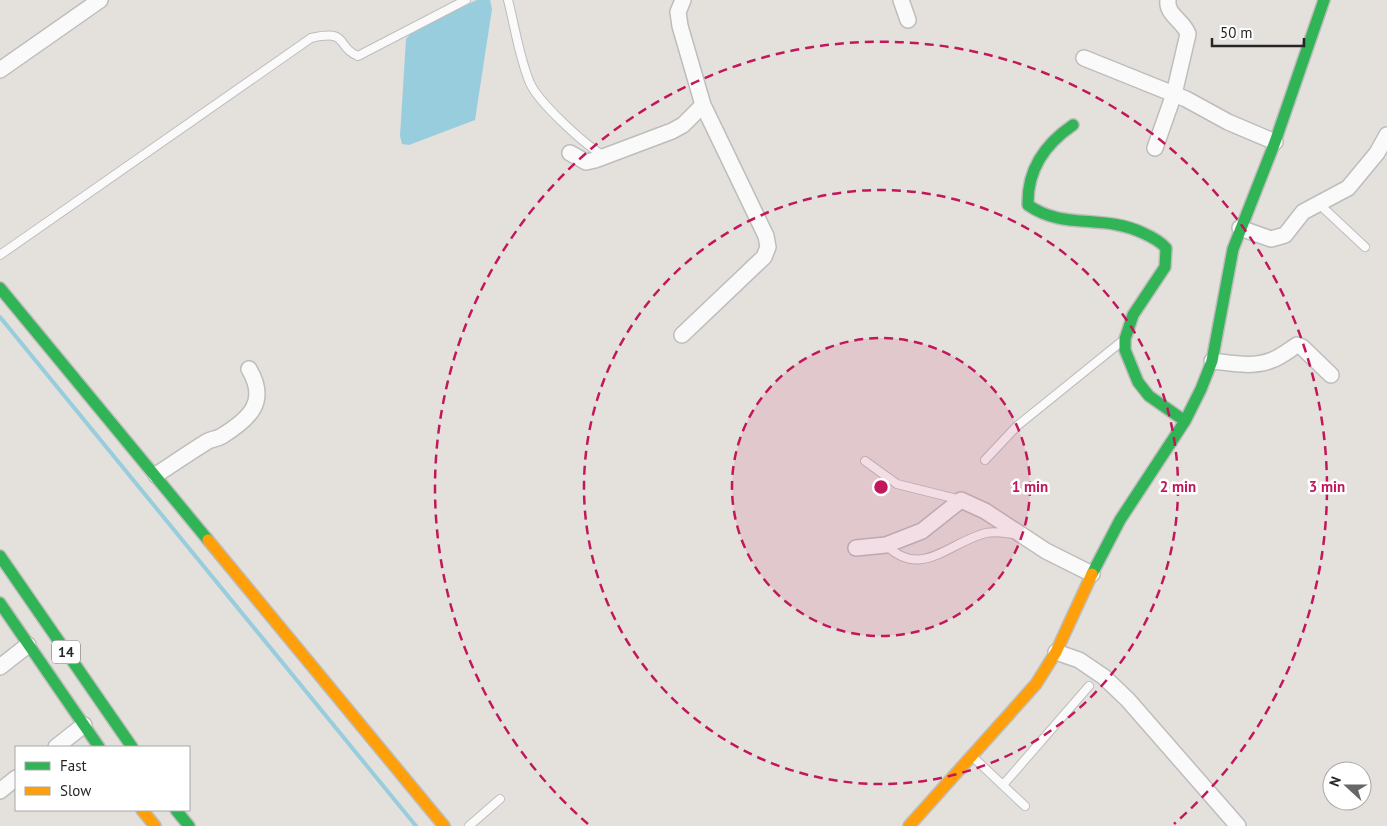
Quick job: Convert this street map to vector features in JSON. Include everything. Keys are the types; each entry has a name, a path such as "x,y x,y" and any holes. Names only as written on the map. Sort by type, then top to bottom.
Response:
{"main road":[{"path":"909,826 1036,684 1056,652 1092,574 1120,520 1185,421 1212,362 1233,249 1275,142 1324,0"},
{"path":"1073,125 1061,132 1042,153 1029,184 1027,194 1028,205 1036,212 1059,219 1110,222 1128,226 1162,243 1166,248 1165,267 1133,315 1125,339 1125,350 1138,382 1149,396 1185,421"},
{"path":"0,288 444,826"},
{"name":"14","path":"0,556 131,746"},
{"name":"14","path":"0,603 98,746"},
{"path":"143,811 154,826"},
{"path":"177,811 189,826"}],"street":[{"path":"0,70 100,0"},
{"path":"682,335 764,257 768,247 766,236 703,106 680,26 678,12 683,0"},
{"path":"901,0 908,20"},
{"path":"1155,148 1174,94 1188,34 1186,27 1170,11 1168,0"},
{"path":"1084,58 1174,94 1228,122 1275,142"},
{"path":"570,153 586,162 604,156 672,131 683,125 703,106"},
{"path":"1240,228 1271,239 1285,235 1303,212 1348,188 1377,153 1387,135"},
{"path":"1212,362 1252,364 1264,362 1274,360 1297,345 1302,347 1331,375"},
{"path":"156,475 207,441 224,435 250,413 258,394 256,382 249,369"},
{"path":"856,548 886,545 922,531 962,500 985,511 1020,535 1092,574"},
{"path":"0,667 28,644"},
{"path":"1056,652 1078,660 1104,677 1128,700 1238,826"},
{"path":"57,746 84,725"},
{"path":"0,791 15,779"}],"lane":[{"path":"0,255 311,38 333,35 341,39 353,54 358,56 466,0"},
{"path":"508,0 531,85 540,97 585,143 604,156"},
{"path":"1319,204 1365,247"},
{"path":"985,460 1017,426 1125,339"},
{"path":"865,461 897,484 962,500"},
{"path":"886,545 901,557 921,560 986,533 1020,535"},
{"path":"1002,785 1089,686"},
{"path":"972,756 1025,806"},
{"path":"469,826 500,799"}],"water":[{"path":"477,0 490,0 492,9 475,120 409,145 402,144 400,136 406,39 414,30"}],"waterway":[{"path":"0,317 416,826"}],"traffic: fast":[{"path":"1092,574 1120,520 1185,421 1201,389 1212,361 1233,249 1275,142 1324,0"},
{"path":"1073,125 1046,149 1034,169 1028,192 1028,205 1041,213 1055,217 1128,227 1153,238 1166,248 1165,267 1133,315 1125,339 1125,350 1138,382 1149,396 1185,421"},
{"path":"0,288 208,540"},
{"path":"0,556 131,746"},
{"path":"0,603 98,746"},
{"path":"177,811 189,826"}],"traffic: slow":[{"path":"208,540 444,826"},
{"path":"909,826 1036,684 1056,652 1092,574"},
{"path":"143,811 155,826"}]}
